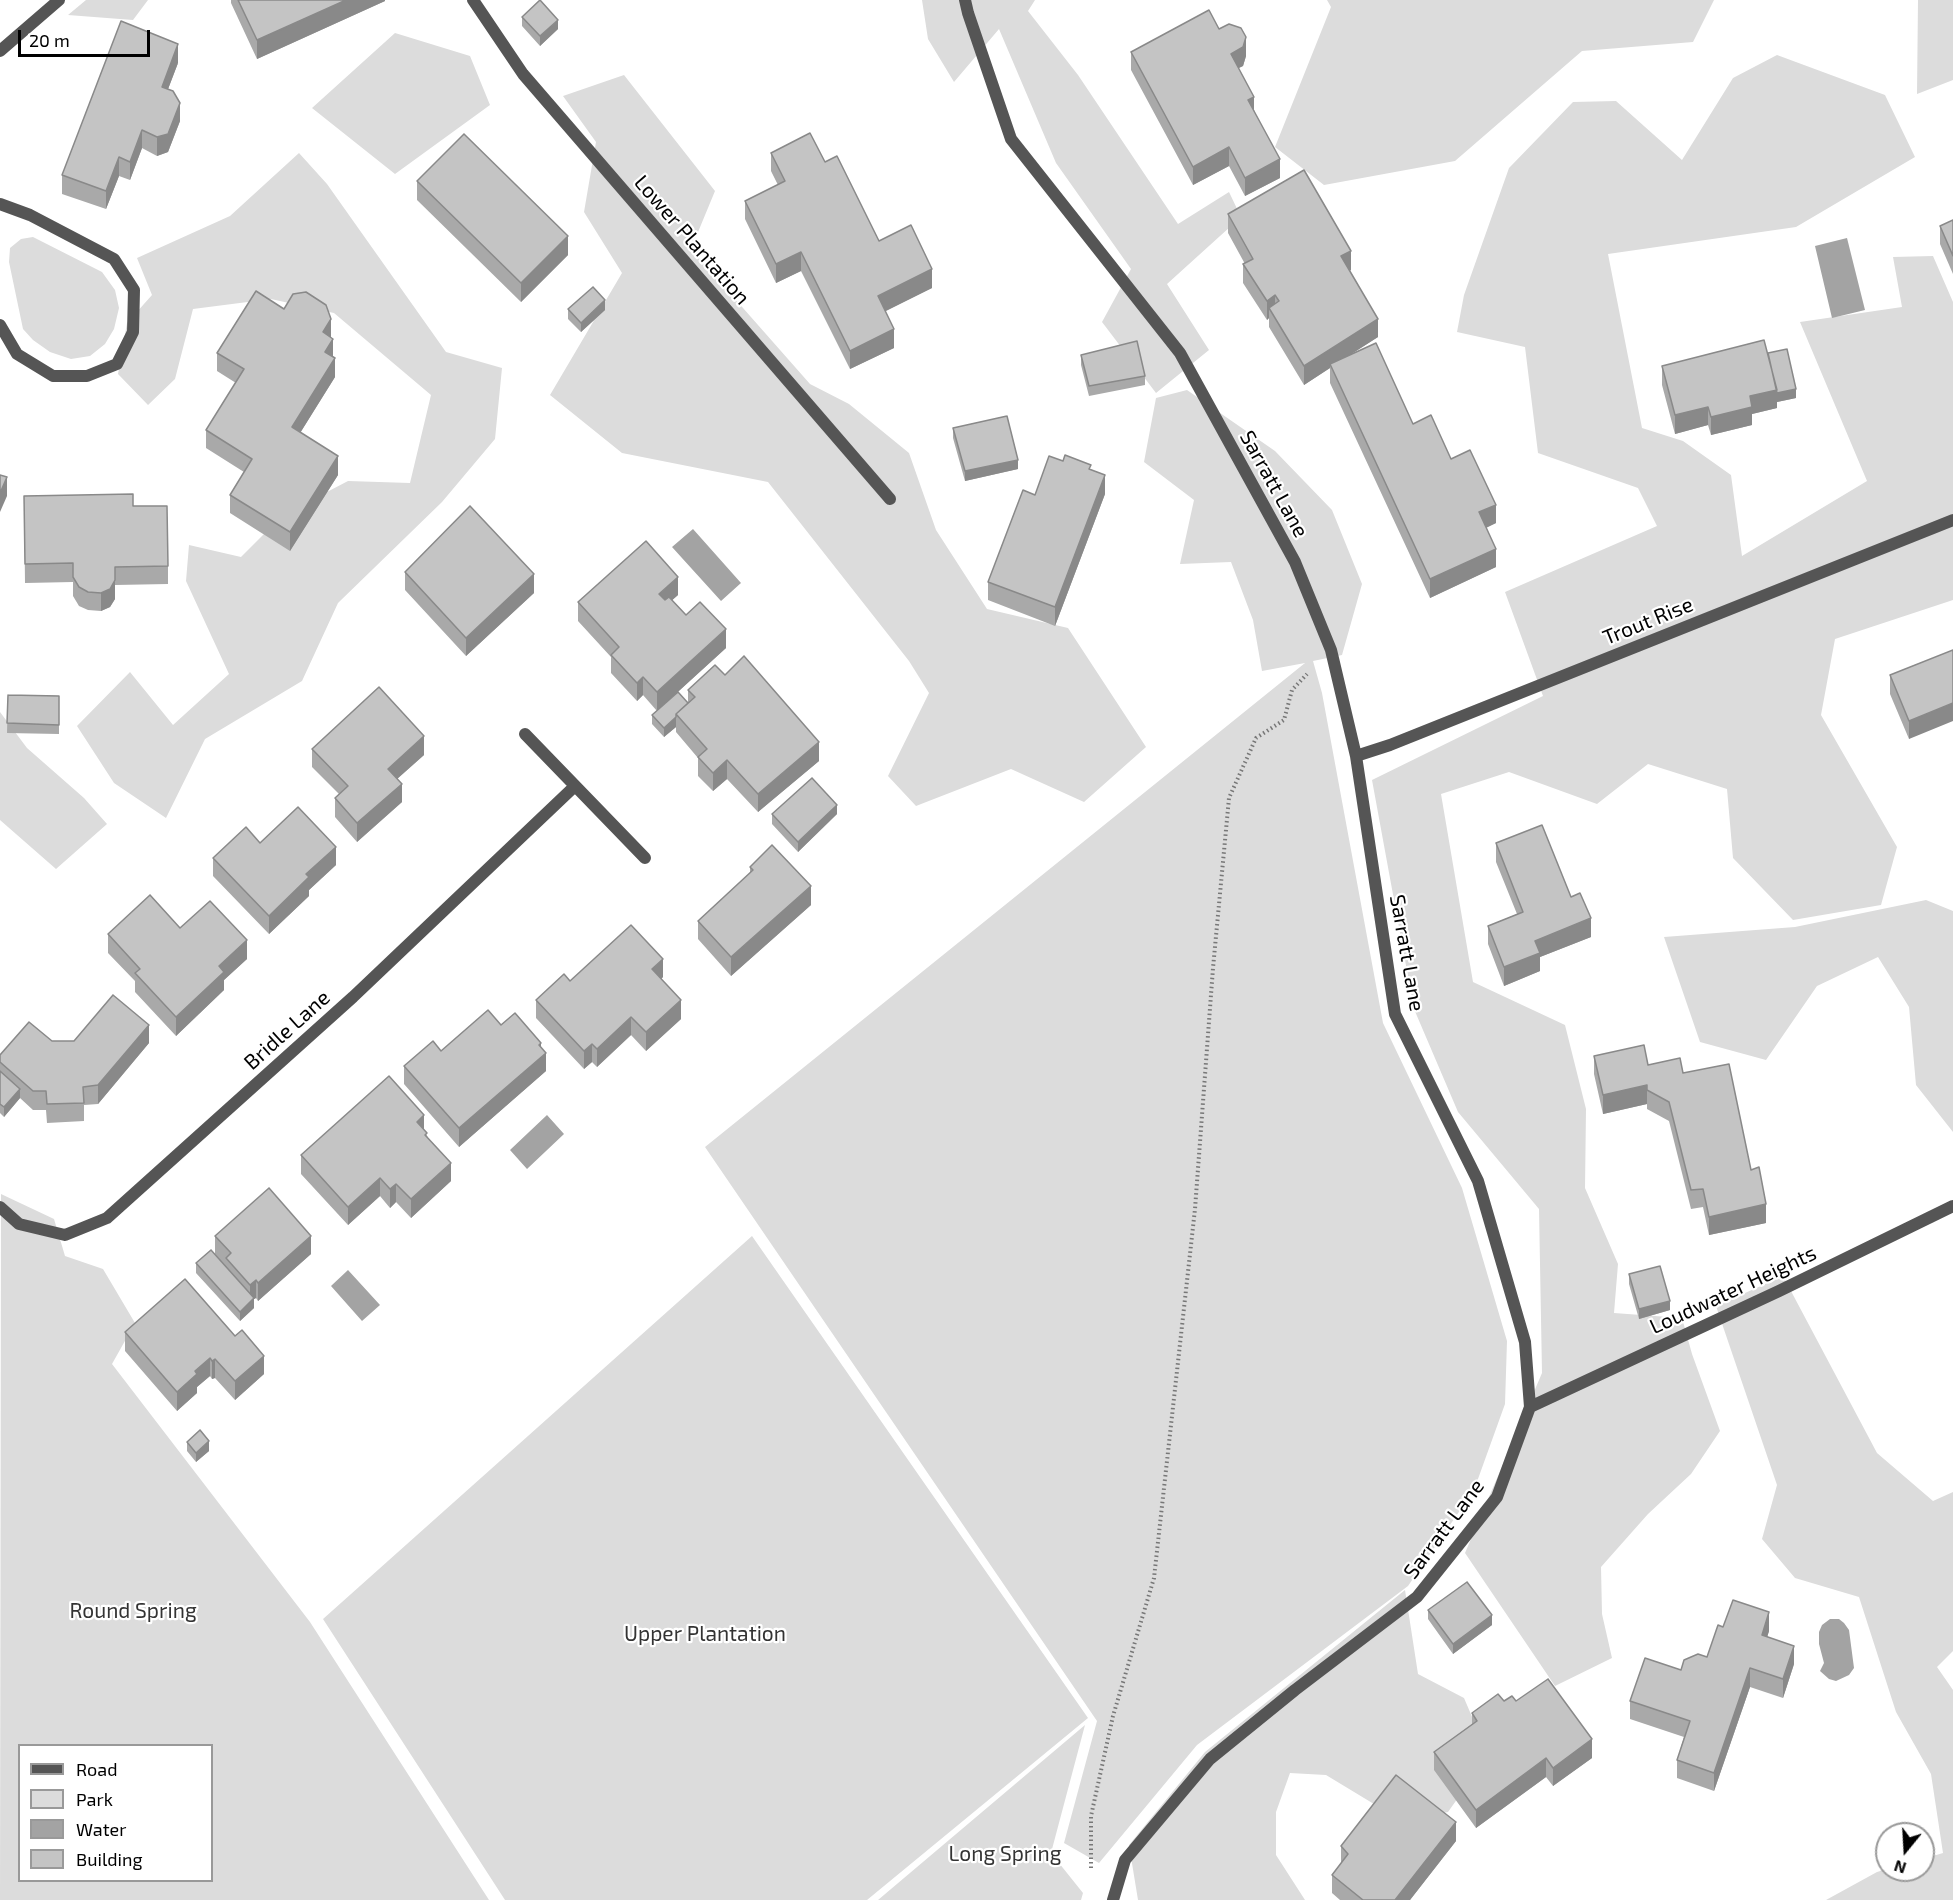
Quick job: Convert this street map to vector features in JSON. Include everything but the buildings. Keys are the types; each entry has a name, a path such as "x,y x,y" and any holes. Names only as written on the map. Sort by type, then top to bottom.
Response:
{"street":[{"path":"0,51 59,0"},
{"name":"Lower Plantation","path":"473,0 524,74 890,499"},
{"name":"Sarratt Lane","path":"965,0 1011,140 1180,353 1295,562 1330,650 1356,756 1395,1014 1478,1182 1525,1342 1530,1407 1497,1497 1417,1597 1209,1759 1125,1860 1113,1900"},
{"path":"0,204 30,215 114,259 134,290 133,332 117,364 87,376 52,376 17,354 0,326"},
{"name":"Trout Rise","path":"1356,756 1390,745 1953,520"},
{"path":"525,734 645,858"},
{"name":"Bridle Lane","path":"0,1207 19,1224 65,1235 107,1218 353,997 575,786"},
{"name":"Loudwater Heights","path":"1530,1407 1779,1291 1953,1206"}],"path":[{"path":"1093,1873 1089,1864 1091,1816 1113,1716 1154,1578 1195,1209 1213,968 1229,798 1256,738 1284,720 1292,690 1330,650"}],"green space":[{"path":"86,0 148,0 133,20 68,15"},
{"path":"922,0 1035,0 1028,11 1078,75 1178,224 1229,192 1241,217 1167,284 1209,350 1156,393 1102,322 1131,269 1056,163 999,29 954,82 928,39"},
{"path":"1327,0 1714,0 1693,42 1582,51 1455,161 1324,185 1275,147 1331,7"},
{"path":"1918,0 1953,0 1953,80 1917,94"},
{"path":"395,33 470,56 490,105 395,174 312,108"},
{"path":"1777,55 1885,95 1915,157 1796,227 1608,254 1642,428 1683,441 1731,475 1742,556 1867,481 1800,322 1902,307 1893,257 1933,256 1953,302 1953,600 1835,639 1821,715 1897,847 1881,905 1793,920 1733,858 1727,789 1648,764 1597,804 1509,772 1441,794 1473,982 1565,1025 1586,1109 1585,1188 1618,1264 1614,1313 1682,1318 1692,1354 1720,1431 1691,1474 1648,1514 1601,1567 1602,1614 1612,1658 1555,1686 1465,1553 1542,1373 1539,1209 1458,1112 1414,1009 1372,780 1543,696 1505,592 1657,526 1638,488 1538,453 1525,347 1457,332 1464,295 1509,168 1573,102 1616,101 1682,160 1733,78"},
{"path":"624,75 715,191 691,249 810,384 849,404 909,453 936,530 987,609 1068,628 1146,747 1084,802 1011,769 916,806 888,776 929,693 909,661 768,482 622,453 550,395 622,273 584,212 596,142 563,96"},
{"path":"299,153 327,184 446,352 502,368 495,439 442,502 338,603 302,681 205,739 166,818 114,783 77,726 130,672 173,725 229,674 186,581 189,545 241,557 283,515 348,481 410,483 431,395 334,313 271,299 193,309 175,379 148,405 118,374 127,323 152,295 137,258 230,216"},
{"path":"33,237 102,272 115,290 119,308 114,329 105,344 90,356 71,359 50,352 33,340 23,329 9,262 10,248 21,239"},
{"path":"1187,390 1275,451 1332,510 1362,584 1342,655 1313,661 1322,693 1383,1023 1462,1188 1507,1341 1505,1404 1474,1490 1408,1586 1197,1745 1099,1863 1064,1843 1097,1721 705,1147 1305,663 1262,671 1253,620 1231,562 1180,564 1194,500 1144,462 1156,398"},
{"path":"0,712 27,748 84,798 107,824 56,869 0,820"},
{"path":"1926,900 1953,911 1953,1132 1916,1085 1909,1007 1878,957 1817,986 1766,1060 1700,1042 1664,937 1795,927"},
{"name":"Round Spring","path":"1,1194 54,1219 65,1256 103,1269 135,1323 112,1364 310,1622 489,1900 0,1900"},
{"name":"Upper Plantation","path":"752,1236 1088,1718 867,1900 505,1900 323,1619"},
{"path":"1783,1276 1877,1453 1933,1501 1953,1492 1953,1651 1937,1667 1953,1690 1953,1900 1826,1900 1875,1873 1875,1882 1935,1882 1935,1855 1943,1853 1931,1774 1896,1712 1859,1597 1795,1578 1762,1539 1777,1485 1716,1306"},
{"path":"1405,1590 1418,1674 1464,1698 1473,1719 1480,1767 1448,1812 1402,1821 1326,1775 1290,1773 1276,1812 1276,1855 1305,1900 1138,1900 1129,1845 1205,1752"},
{"name":"Long Spring","path":"1085,1725 1051,1853 1083,1893 1081,1900 878,1900"}],"water":[{"path":"1847,238 1865,310 1832,318 1815,246"},
{"path":"693,529 741,583 721,601 672,547"},
{"path":"547,1115 564,1134 527,1169 510,1150"},
{"path":"348,1270 380,1305 362,1321 331,1286"},
{"path":"1830,1619 1839,1619 1849,1630 1854,1668 1849,1675 1836,1681 1829,1679 1820,1671 1824,1663 1819,1644 1819,1632 1822,1625"}]}
